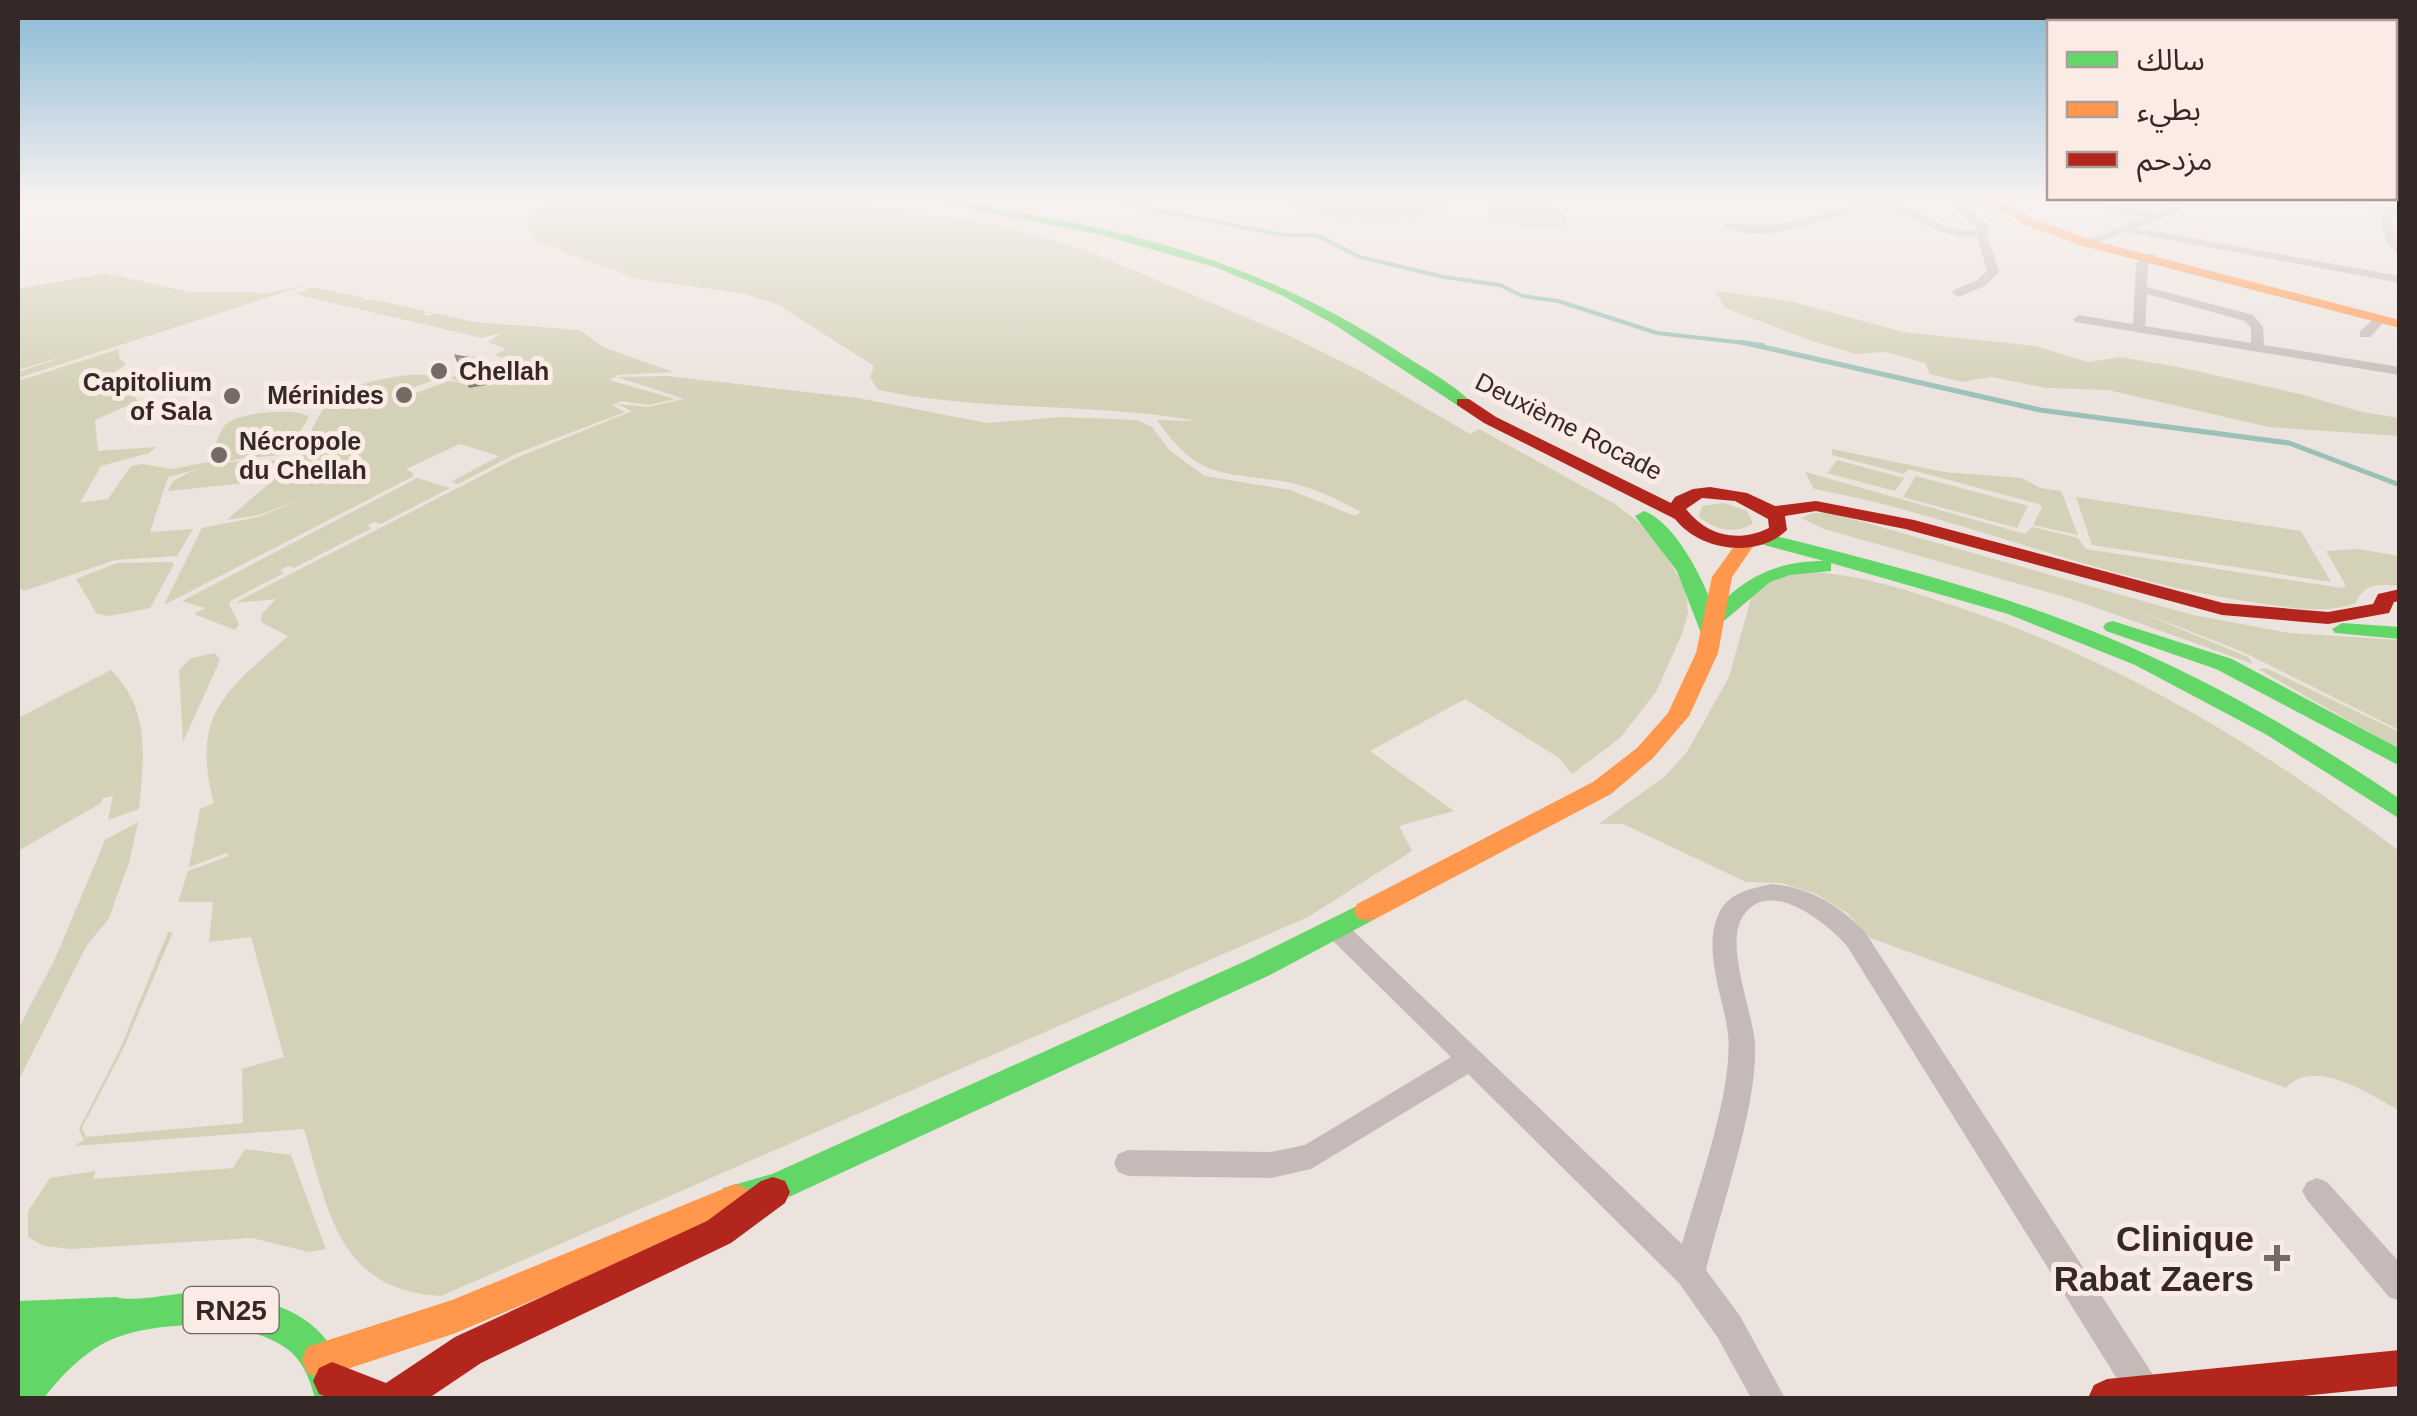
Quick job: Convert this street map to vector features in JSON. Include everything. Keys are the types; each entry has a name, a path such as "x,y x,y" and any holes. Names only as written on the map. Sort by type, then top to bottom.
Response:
{"main road":[{"name":"Deuxième Rocade","path":"1220,267 1248,276 1346,324 1471,409 1566,460 1642,493 1685,505"},
{"name":"Deuxième Rocade","path":"1250,267 1362,318 1522,422 1685,505"},
{"path":"2184,267 2386,324"},
{"path":"1566,460 1633,507 1678,550 1698,581 1714,629"},
{"path":"320,1360 453,1317 720,1203 778,1187 1194,998 1562,812 1625,771 1678,716 1714,629 1722,577 1685,505 1715,492 1742,496 1777,493 1818,497 1879,512 1907,524"},
{"path":"1742,496 1846,546 2013,593 2098,624 2256,696 2400,782"},
{"path":"1776,514 1816,506 1907,524 2222,610 2295,626 2400,633"},
{"path":"1722,577 1755,540 1778,530 1776,514"},
{"path":"1698,532 1755,540 1874,570 2003,606 2094,639 2188,680 2296,740 2393,820"},
{"path":"1714,629 1753,579 1773,570 1798,566 1874,570"},
{"path":"2222,610 2328,618 2394,610"},
{"path":"2098,624 2145,635 2217,664 2316,712 2400,759"},
{"path":"397,1398 468,1350 719,1232 778,1187"},
{"name":"RN25","path":"18,1318 95,1319 204,1308 252,1314 294,1334 320,1360 333,1390 376,1398"},
{"path":"18,1340 95,1319"},
{"name":"RN25","path":"18,1354 95,1319"},
{"name":"RN25","path":"22,1398 95,1319"},
{"path":"2107,1398 2400,1368"}],"street":[{"path":"1958,293 1981,283 1993,272 1991,267"},
{"path":"2139,329 2140,289 2146,267"},
{"path":"2330,267 2400,280"},
{"path":"2140,289 2249,318 2257,327 2258,349"},
{"path":"2079,319 2400,371"},
{"path":"1690,1273 1743,1041 1723,953 1725,928 1746,899 1762,894 1792,895 1835,918 1856,939 2146,1394"},
{"path":"1336,929 1690,1273 1729,1328 1768,1398"},
{"path":"1128,1163 1250,1166 1292,1162 1329,1148 1470,1058"},
{"path":"2317,1191 2400,1286"}],"shaded area":[{"path":"605,267 1126,267 1288,335 1363,372 1470,434 1479,429 1615,504 1650,531 1686,588 1688,613 1682,634 1656,692 1620,738 1572,774 1559,758 1465,699 1370,751 1454,811 1399,826 1412,851 1308,917 441,1296 407,1291 380,1279 359,1263 331,1217 304,1129 74,1146 84,1140 79,1129 121,1047 168,932 173,932 124,1047 82,1128 86,1137 243,1123 242,1069 284,1057 251,937 209,942 213,902 178,902 188,871 229,856 227,853 189,867 200,809 214,803 207,747 211,725 231,689 288,636 261,622 262,614 276,599 236,603 516,458 632,411 617,404 648,407 684,399 617,377 668,376 858,398 987,423 1061,417 1137,420 1152,427 1170,451 1205,476 1290,490 1355,516 1361,512 1306,487 1214,470 1186,454 1157,420 1197,421 1117,411 957,401 878,390 870,377 874,366 777,304 742,293 637,279"},
{"path":"105,273 190,292 260,292 257,295 306,285 18,378 18,372 79,352 18,370 18,289"},
{"path":"312,287 365,298 360,301 372,299 428,312 423,314 428,316 434,313 474,322 580,330 603,347 673,372 618,375 610,380 675,399 649,405 622,401 612,405 625,412 515,454 458,484 451,482 499,456 460,444 406,469 414,474 412,477 164,605 202,528 258,517 311,496 259,515 227,520 288,465 301,450 323,409 337,396 399,376 441,378 395,394 402,398 449,381 462,383 450,378 475,364 502,364 510,360 494,355 506,349 488,342 503,332 482,338 295,294"},
{"path":"1715,291 1790,301 1903,332 2036,346 2088,362 2120,357 2178,367 2399,418 2399,436 2269,427 2108,390 2046,388 1991,377 1962,382 1930,374 1925,363 1886,352 1856,354 1815,342 1725,308"},
{"path":"119,349 119,357 126,365 113,373 138,401 95,420 98,451 156,447 149,453 101,466 80,503 108,499 131,466 172,469 209,462 225,425 242,417 280,412 309,417 289,450 280,455 238,459 168,477 150,532 193,529 177,556 115,560 24,591 18,587 18,381"},
{"path":"1832,449 1944,472 2022,478 2040,488 2061,491 2078,535 2033,525 2042,507 2039,504 1908,469 1904,474 1832,455"},
{"path":"1837,460 1904,478 1895,491 1827,473"},
{"path":"282,461 257,482 168,491 172,482 184,475 211,466"},
{"path":"1805,472 2025,534 2032,527 2078,538 2086,549 2342,588 2346,586 2326,551 2358,549 2399,556 2399,586 2373,586 2356,603 2320,609 2201,593 1814,489"},
{"path":"1916,476 2028,506 2017,528 1903,497"},
{"path":"417,478 450,488 381,524 374,522 367,526 372,528 294,568 280,570 284,573 232,600 229,604 239,624 235,630 194,614 205,608 182,601"},
{"path":"2076,497 2301,531 2331,582 2092,545"},
{"path":"1724,503 1747,511 1753,523 1740,529 1726,529 1699,517 1702,506"},
{"path":"1831,513 2193,615 2290,633 2399,640 2399,730 2241,651 2130,608 2248,657 2253,664 2072,599 1824,529 1801,518"},
{"path":"117,563 174,564 150,608 109,616 97,614 76,579"},
{"path":"1800,572 1859,578 1897,588 2074,652 2242,742 2399,851 2399,1110 2327,1077 2298,1079 2286,1088 1870,938 1847,913 1816,894 1781,883 1746,882 1623,824 1599,824 1665,776 1687,752 1729,677 1752,595 1769,581"},
{"path":"215,653 220,660 183,742 179,670 191,658"},
{"path":"2266,668 2399,732 2399,749 2258,669"},
{"path":"111,670 124,685 139,718 143,753 139,809 108,820 113,796 103,798 101,803 18,851 18,718"},
{"path":"138,822 129,863 108,920 87,945 18,1081 18,1029 55,959 105,840"},
{"path":"245,1149 291,1155 326,1249 309,1252 252,1238 71,1249 44,1246 28,1237 28,1211 50,1178 96,1171 93,1179 233,1168"}],"building":[{"path":"456,356 481,360 488,374 466,379"}],"waterway":[{"path":"1402,267 1500,285 1522,296 1558,301 1657,333 1745,343"},
{"path":"1741,342 1745,343"},
{"path":"1745,343 1763,345"},
{"path":"1745,343 2040,410 2289,443 2400,485"}],"traffic: fast":[{"path":"1227,267 1340,322 1463,402"},
{"path":"1644,516 1669,543 1687,571 1711,637"},
{"path":"1764,539 1980,598 2097,640 2188,682 2275,729 2400,811"},
{"path":"1716,620 1763,578 1789,569 1824,567"},
{"path":"2113,627 2224,664 2400,759"},
{"path":"2342,629 2400,633"},
{"path":"735,1199 777,1187 1260,967 1367,911"},
{"path":"22,1398 56,1356 101,1326 165,1310 203,1309 240,1312 275,1323 304,1340 325,1365 334,1398"},
{"path":"18,1318 116,1314"},
{"path":"18,1354 63,1336"}],"traffic: slow":[{"path":"2180,267 2400,324"},
{"path":"1367,911 1602,788 1645,753 1678,716 1707,653 1722,577 1747,542"},
{"path":"320,1360 453,1317 735,1199"}],"traffic: jam":[{"path":"1463,402 1490,420 1678,514"},
{"path":"1699,493 1731,494 1751,500 1777,517 1778,530 1751,541 1709,537 1686,521 1677,509 1681,501 1699,493"},
{"path":"1774,512 1816,506 1907,524 2222,609 2328,618 2382,609 2385,598 2400,595"},
{"path":"397,1398 468,1350 719,1232 773,1192"},
{"path":"2107,1398 2400,1368"},
{"path":"332,1381 376,1398"}],"place":[{"name":"Chellah","path":"439,371"},
{"name":"Mérinides","path":"404,395"},
{"name":"Capitolium of Sala","path":"232,396"},
{"name":"Nécropole du Chellah","path":"219,455"},
{"name":"Clinique Rabat Zaers","path":"2277,1258"}]}
